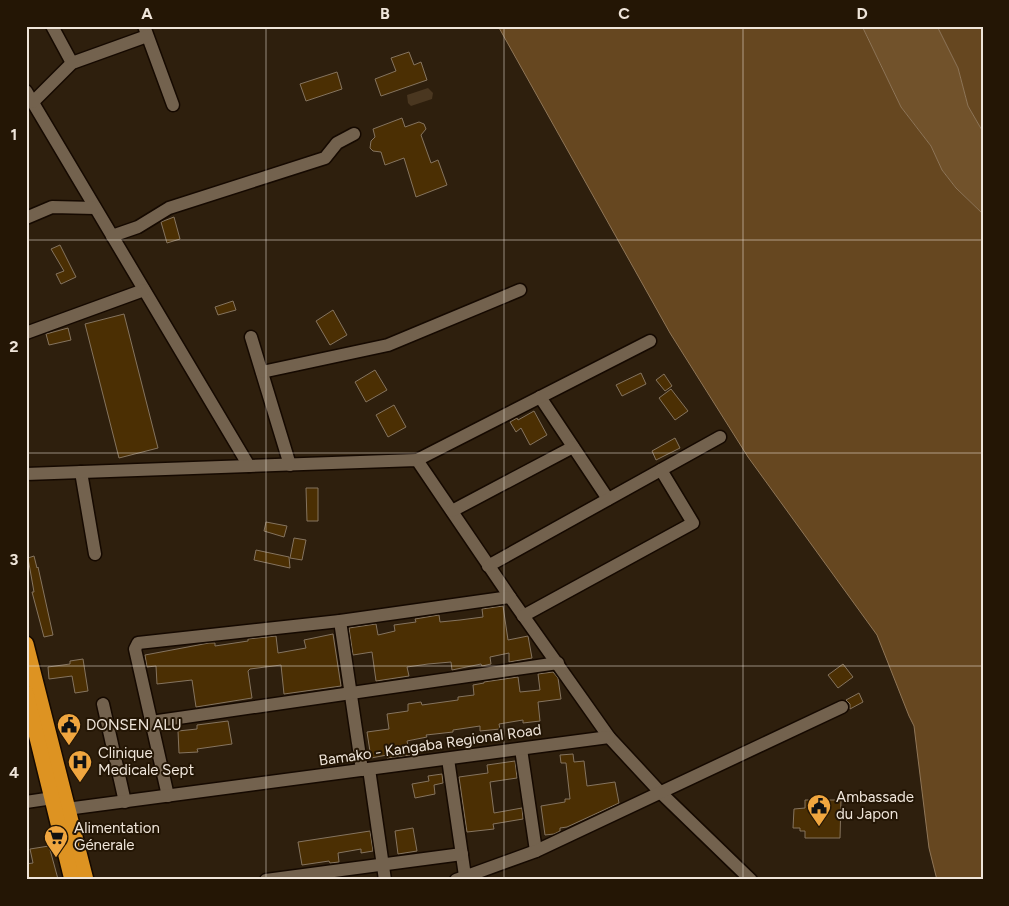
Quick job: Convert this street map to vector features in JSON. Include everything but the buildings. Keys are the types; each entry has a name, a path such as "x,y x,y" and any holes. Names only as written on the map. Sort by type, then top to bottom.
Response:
{"highway":[{"path":"26,644 72,880"},
{"path":"27,702 59,806 86,880"}],"street":[{"path":"52,26 72,63"},
{"path":"33,102 72,63 145,31 173,105"},
{"path":"26,91 248,466"},
{"path":"112,236 138,227 169,208 326,158 337,143 354,134"},
{"path":"26,218 52,207 95,208"},
{"path":"26,333 144,290"},
{"path":"262,372 388,345 520,290"},
{"path":"251,337 290,465"},
{"path":"26,474 417,460 650,341"},
{"path":"540,397 608,499"},
{"path":"488,566 720,437"},
{"path":"452,511 573,446"},
{"path":"417,460 488,566 609,738 660,792 751,880"},
{"path":"523,616 694,523 661,470"},
{"path":"81,472 95,554"},
{"path":"168,796 135,649 138,643 340,622 510,597"},
{"path":"340,622 350,693 366,770 385,880"},
{"path":"151,722 558,663"},
{"path":"103,704 125,802"},
{"path":"448,758 462,854 461,878 536,851 842,707"},
{"name":"Bamako - Kangaba Regional Road","path":"26,802 59,806 125,802 609,738"},
{"path":"522,749 536,851"},
{"path":"266,880 462,854"}],"shaded area":[{"path":"498,26 862,26 901,107 931,146 942,170 956,188 983,214 983,880 937,880 929,848 914,726 877,635 748,457 670,333"},
{"path":"862,26 937,26 958,68 968,106 983,132 983,214 956,188 942,170 931,146 901,107"},
{"path":"937,26 983,26 983,132 968,106 958,68"},
{"path":"428,88 433,93 432,99 411,106 408,103 407,95"}],"place":[{"name":"DONSEN ALU","path":"69,746"},
{"name":"Clinique Medicale Sept","path":"80,783"},
{"name":"Ambassade du Japon","path":"819,827"},
{"name":"Alimentation Génerale","path":"56,858"}]}
